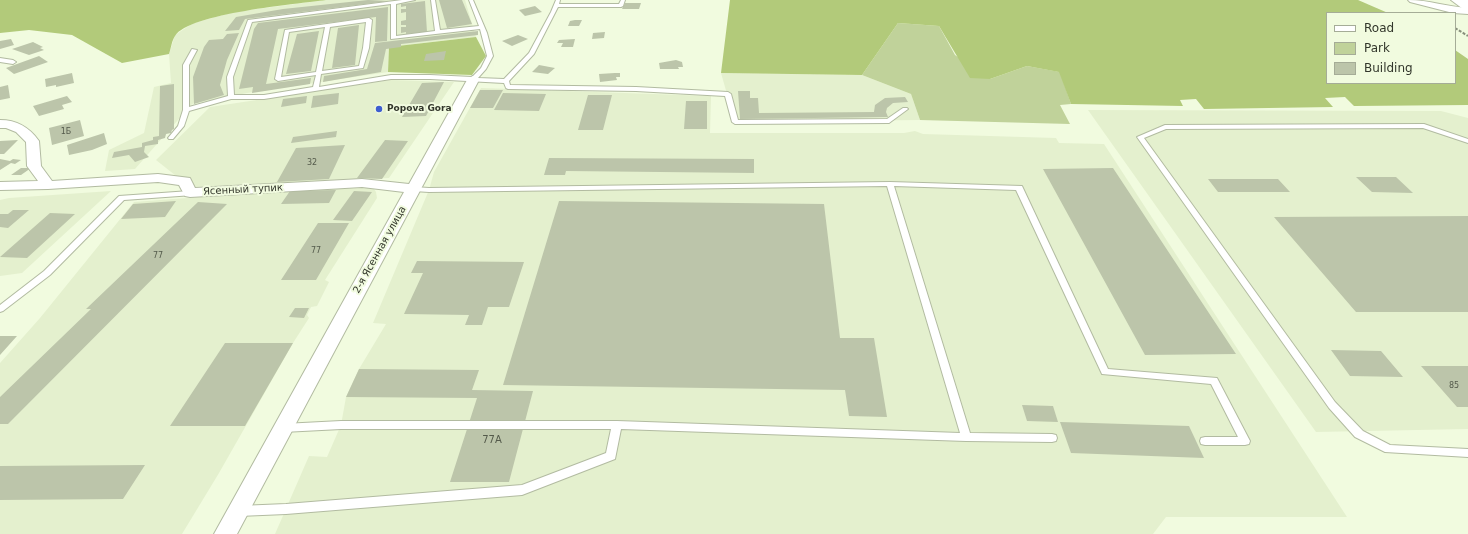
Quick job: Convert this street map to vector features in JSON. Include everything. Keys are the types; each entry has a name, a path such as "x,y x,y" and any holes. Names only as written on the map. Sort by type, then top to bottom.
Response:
{"main road":[{"path":"1458,0 1468,6"}],"street":[{"path":"1413,0 1453,10 1468,11"},
{"name":"2-я Ясенная улица","path":"225,534 473,80"},
{"path":"0,124 8,124 21,129 32,141 34,166 48,185"},
{"name":"Ясенный тупик","path":"48,185 158,178 185,181 190,193 362,183 414,189"},
{"path":"0,186 48,185"}],"lane":[{"path":"231,97 230,77 250,21 413,0"},
{"path":"433,0 438,32"},
{"path":"471,0 490,56 483,69 473,80"},
{"path":"186,110 231,97 264,97 391,77 430,77 506,81 531,54 554,12 557,3 621,6 624,0"},
{"path":"394,3 393,38 481,27"},
{"path":"370,20 366,48 361,67 278,79 287,31 328,25 370,20"},
{"path":"316,88 328,25"},
{"path":"171,138 181,126 186,110 186,65 194,50"},
{"path":"0,60 13,62"},
{"path":"506,81 508,87 636,89 728,94 735,122 889,121 905,109"},
{"path":"1468,141 1424,126 1165,127 1140,137 1332,405 1359,434 1389,449 1468,453"},
{"path":"890,184 966,437"},
{"path":"414,189 890,184 1018,188 1105,372 1214,381 1245,441 1205,440"},
{"path":"0,309 47,273 122,198 190,193"},
{"path":"283,428 341,425 617,425 966,437 1052,438"},
{"path":"238,511 286,509 522,490 611,456 617,425"}],"path":[{"path":"1456,29 1468,36"}],"shaded area":[{"path":"326,0 465,0 476,37 389,47 388,72 247,93 192,104 135,169 105,171 109,150 144,133 154,87 171,83 169,54 175,35 193,23 234,12"},
{"path":"721,73 862,75 911,94 920,120 735,122"},
{"path":"390,80 454,82 389,178 190,187 156,160 210,107"},
{"path":"481,88 711,96 710,133 904,133 915,131 923,134 1056,138 1059,143 1104,144 1347,517 1166,517 1153,534 275,534 309,456 327,457 341,425 346,397 359,369 386,324 373,323 429,190 434,172"},
{"path":"1088,110 1441,111 1468,118 1468,429 1316,432"},
{"path":"374,189 377,198 325,280 329,282 317,306 311,307 307,315 309,318 182,534 0,534 0,363 40,318 134,202 291,190"},
{"path":"111,191 22,273 0,276 0,200 9,198"}],"green space":[{"path":"0,0 326,0 245,11 201,21 184,28 175,36 169,54 122,63 72,35 29,30 0,33"},
{"path":"730,0 1358,0 1386,12 1326,12 1326,84 1456,84 1456,51 1468,59 1468,105 1354,106 1345,97 1325,98 1333,107 1204,109 1196,99 1180,100 1183,106 1071,104 1059,72 1027,66 990,79 970,78 939,26 898,23 862,75 721,73"},
{"path":"898,23 939,26 955,55 990,79 1027,66 1060,72 1071,104 1060,105 1070,124 920,120 911,94 862,75"},
{"path":"476,37 486,56 472,75 388,72 389,47"}],"building":[{"path":"368,0 389,1 245,19 239,30 225,31 236,17 283,9"},
{"path":"439,0 462,0 472,24 447,28"},
{"path":"425,1 427,32 401,33 401,27 406,27 406,25 401,25 401,21 406,20 406,12 401,13 401,9 406,9 406,6 401,7 401,4"},
{"path":"625,3 641,3 639,9 622,9"},
{"path":"535,6 542,12 525,16 519,10"},
{"path":"388,7 387,41 375,42 376,17 278,29 266,84 311,78 310,84 252,93 253,87 239,89 254,29 258,23"},
{"path":"582,20 579,26 568,26 570,21"},
{"path":"359,25 355,65 332,68 338,28"},
{"path":"319,31 311,71 286,74 297,34"},
{"path":"478,31 478,35 401,44 401,47 386,49 381,72 323,82 324,76 367,69 375,43"},
{"path":"605,32 604,38 592,39 593,33"},
{"path":"239,33 227,60 220,85 224,95 194,104 193,77 204,47 209,40 223,39 227,34"},
{"path":"518,35 528,39 512,46 502,41"},
{"path":"11,39 14,45 0,49 0,41"},
{"path":"575,39 573,47 561,47 563,43 557,43 559,40"},
{"path":"33,42 43,47 40,48 44,50 29,55 12,49"},
{"path":"446,51 444,60 424,61 426,54"},
{"path":"39,56 48,62 14,74 6,68"},
{"path":"676,60 682,62 683,67 678,67 679,69 660,69 659,63"},
{"path":"539,65 555,68 548,74 532,72"},
{"path":"72,73 74,83 56,87 56,85 46,87 45,79"},
{"path":"620,73 620,77 616,77 617,80 600,82 599,74"},
{"path":"444,82 426,116 402,117 422,83"},
{"path":"174,84 174,129 171,133 166,134 165,138 158,140 158,144 145,146 144,152 149,157 135,162 129,155 112,158 114,152 142,147 142,143 153,140 153,137 159,136 160,86"},
{"path":"8,85 10,98 0,100 0,87"},
{"path":"480,90 503,90 493,108 470,108"},
{"path":"738,91 750,91 750,98 758,98 759,113 874,112 875,105 885,98 905,97 908,102 893,103 887,108 886,112 888,117 740,119"},
{"path":"339,93 338,104 311,108 313,96"},
{"path":"503,93 546,94 539,111 494,110"},
{"path":"588,95 612,95 603,130 578,130"},
{"path":"67,96 72,102 62,105 64,109 39,116 33,106"},
{"path":"307,96 306,103 281,107 283,99"},
{"path":"686,101 707,101 707,129 684,129"},
{"path":"80,120 84,136 52,145 49,128"},
{"path":"337,131 336,137 291,143 293,137"},
{"path":"104,133 107,144 92,150 69,155 67,145"},
{"path":"18,140 4,154 0,154 0,141"},
{"path":"385,140 408,141 382,179 357,178"},
{"path":"345,145 329,179 277,182 296,148"},
{"path":"549,158 754,159 754,173 566,171 565,175 544,175"},
{"path":"0,159 10,161 13,159 21,160 15,164 11,163 0,170"},
{"path":"21,168 31,168 21,175 11,175"},
{"path":"1113,168 1236,354 1145,355 1043,169"},
{"path":"1356,177 1396,177 1413,193 1372,192"},
{"path":"1208,179 1278,179 1290,192 1218,192"},
{"path":"336,190 329,203 281,204 290,191"},
{"path":"354,191 372,192 352,221 333,220"},
{"path":"176,201 165,217 121,219 133,204"},
{"path":"559,201 824,204 840,338 874,338 887,417 849,416 845,390 503,385"},
{"path":"198,202 227,204 8,424 0,424 0,397 91,309 86,309"},
{"path":"13,210 29,210 8,228 0,227 0,214 8,214"},
{"path":"50,213 75,214 27,258 0,257"},
{"path":"1468,216 1468,312 1356,312 1274,217"},
{"path":"318,223 349,223 316,280 281,280"},
{"path":"417,261 524,262 509,307 488,307 482,325 465,325 469,315 404,314 423,273 411,273"},
{"path":"295,308 309,308 304,318 289,317"},
{"path":"0,336 17,336 0,355"},
{"path":"225,343 293,343 245,426 170,426"},
{"path":"1331,350 1381,351 1403,377 1350,376"},
{"path":"1421,366 1468,366 1468,407 1457,407"},
{"path":"359,369 479,370 472,390 533,391 509,482 450,482 477,398 346,397"},
{"path":"1022,405 1053,406 1058,422 1027,421"},
{"path":"1060,422 1189,426 1204,458 1071,453"},
{"path":"145,465 123,499 0,500 0,466"}],"place":[{"name":"Popova Gora","path":"379,109"}]}
